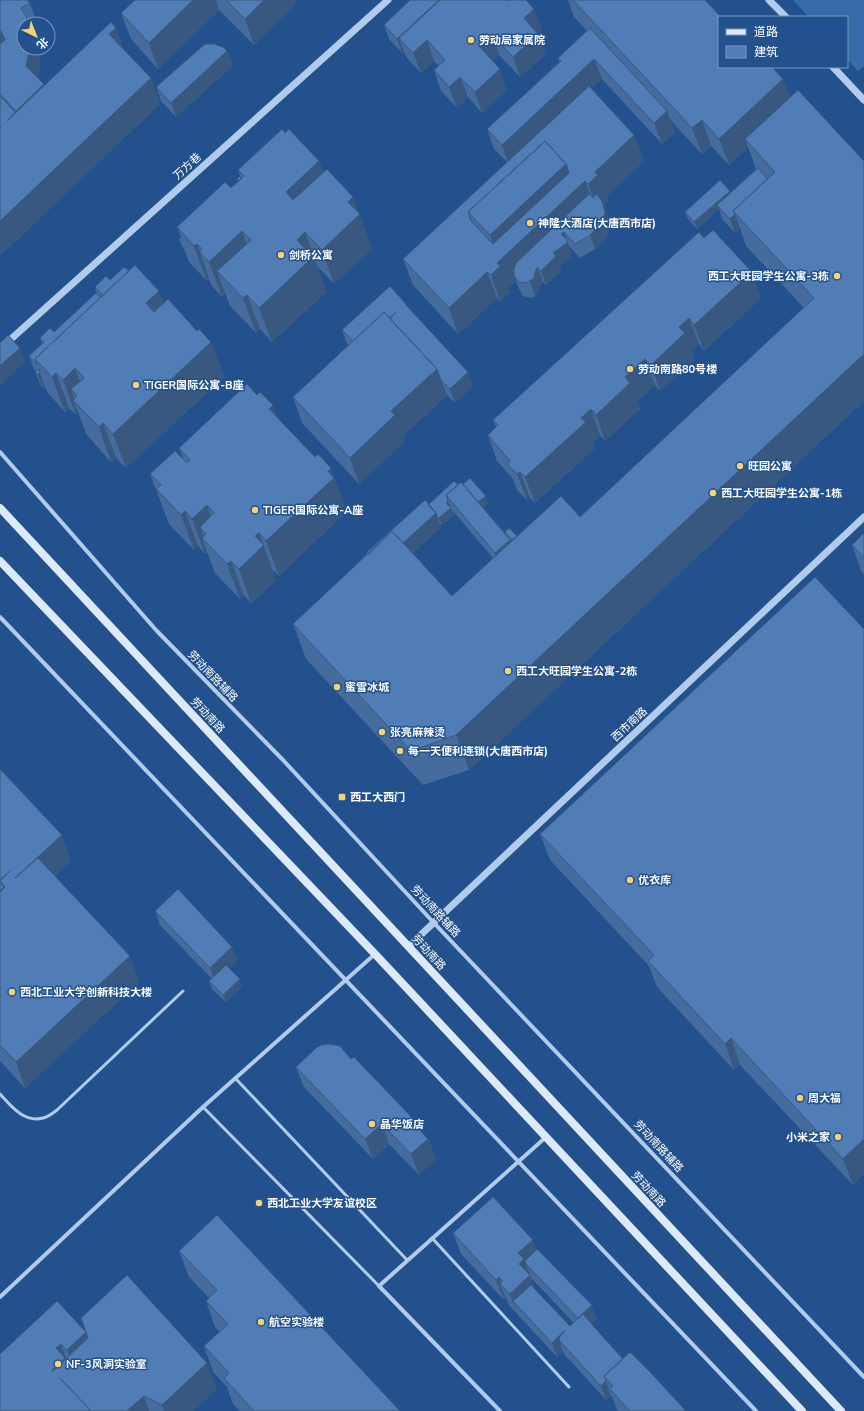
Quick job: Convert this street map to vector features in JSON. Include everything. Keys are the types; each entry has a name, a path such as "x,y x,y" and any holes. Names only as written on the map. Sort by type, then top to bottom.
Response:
{"main road":[{"name":"劳动南路","path":"0,508 841,1411"},
{"path":"0,561 547,1136 802,1411"}],"street":[{"name":"万方巷","path":"0,349 388,0"},
{"path":"770,0 785,16"},
{"path":"834,68 864,100"},
{"name":"劳动南路辅路","path":"0,452 156,630 282,760 434,923 864,1377"},
{"name":"西市南路","path":"409,946 864,517"},
{"path":"0,616 756,1411"},
{"path":"0,1296 204,1107 375,954"},
{"path":"500,1411 379,1286 547,1136"}],"lane":[{"path":"0,1094 18,1113 32,1118 43,1118 57,1110 183,991"},
{"path":"236,1079 407,1260"},
{"path":"204,1107 379,1286"},
{"path":"432,1238 569,1387"}],"shaded area":[{"path":"793,0 864,0 864,66 858,71 848,60 848,16 808,16"}],"building":[{"path":"0,0 27,0 30,3 21,8 26,16 16,16 16,56 28,56 26,66 44,84 16,111 0,94 0,44 5,40 0,30"},
{"path":"135,0 193,0 149,43 121,13"},
{"path":"226,0 264,0 245,19"},
{"path":"410,0 439,0 397,39 384,25"},
{"path":"440,0 526,0 534,9 524,18 538,34 513,57 492,34 479,46 500,69 475,92 460,77 449,87 434,70 445,60 427,40 413,53 399,38"},
{"path":"573,0 705,0 720,16 718,16 718,68 773,68 783,79 719,139 702,120 692,128"},
{"path":"111,22 116,28 109,34 151,78 0,221 0,96 15,112 7,121"},
{"path":"590,28 667,111 654,123 594,59 502,145 487,129 561,61 558,58"},
{"path":"205,44 214,44 223,47 227,51 171,103 156,87"},
{"path":"589,86 634,135 595,172 598,175 588,184 585,181 497,263 500,266 491,275 487,272 449,308 403,259","holes":["545,141 566,164 569,173 493,244 471,221 468,212"]},
{"name":"旺园公寓","path":"798,90 864,161 864,354 456,735 411,751 293,624 392,531 452,596 561,496 580,517 814,298 733,211 775,172 745,139"},
{"path":"282,129 285,133 289,129 319,161 286,192 293,200 327,169 353,197 348,202 360,214 322,250 305,232 297,240 313,257 259,308 247,295 243,298 217,271 251,240 242,231 209,262 199,251 202,249 197,244 194,246 177,227 225,182 231,188 244,176 238,170"},
{"path":"545,141 566,164 490,235 468,212"},
{"path":"758,168 767,179 733,211 735,214 730,219 717,205"},
{"path":"720,180 730,191 694,222 685,212"},
{"path":"589,194 593,198 596,194 602,201 605,213 602,222 590,235 575,244 564,232 561,234 567,240 567,243 553,253 556,256 541,271 538,268 536,269 534,278 530,281 526,283 518,282 514,275 515,264"},
{"path":"713,230 752,272 694,325 689,318 679,327 685,333 651,365 645,359 625,377 630,383 596,415 591,409 581,418 586,422 525,477 520,472 517,474 507,464 510,461 488,435 498,425 493,420 699,232 704,238"},
{"path":"135,265 159,291 146,303 154,312 168,299 197,331 199,329 211,342 113,434 103,423 99,427 73,400 77,396 71,389 84,378 75,368 63,380 56,373 52,377 35,359"},
{"path":"124,267 129,271 103,295 95,287 106,276 110,280"},
{"path":"390,286 468,372 450,389 441,380 437,369 390,319 396,312 390,318 384,312 353,341 342,330"},
{"path":"96,293 101,297 35,359 37,365 29,356 44,342 40,338 50,328 54,332"},
{"path":"384,312 437,369 391,411 395,415 350,458 293,397"},
{"path":"8,335 20,348 0,366 0,343"},
{"path":"39,369 40,373 38,375 35,372"},
{"name":"TIGER国际公寓-A座","path":"247,384 257,395 260,392 273,405 269,409 315,457 318,454 331,468 328,471 334,478 266,541 259,533 255,536 264,545 239,569 231,561 227,564 202,538 206,534 200,527 214,513 207,505 192,519 185,511 181,515 156,489 161,485 150,474 175,451 187,463 190,460 179,448"},
{"path":"470,478 486,496 478,502 463,484"},
{"path":"454,481 458,485 446,495 448,501 446,503 451,508 439,518 428,505"},
{"path":"461,482 510,540 495,553 446,495"},
{"path":"425,500 436,513 403,543 392,531 368,555 366,553"},
{"path":"509,528 517,536 512,540 505,532"},
{"path":"864,533 864,558 852,545"},
{"path":"815,577 864,629 864,1139 843,1159 731,1038 725,1044 648,961 654,955 540,834"},
{"path":"0,769 62,835 15,878 38,858 130,956 16,1062 0,1045 0,892 5,887 0,881 10,871 0,880"},
{"path":"0,883 4,887 0,891"},
{"path":"178,889 232,947 210,968 155,911"},
{"path":"226,965 240,979 223,995 209,981"},
{"name":"晶华饭店","path":"330,1044 340,1046 351,1059 354,1057 420,1126 418,1128 428,1139 411,1154 382,1124 365,1139 296,1067 317,1047"},
{"path":"493,1197 533,1240 518,1253 524,1259 519,1264 530,1275 510,1294 500,1284 503,1281 499,1277 496,1280 453,1233"},
{"name":"航空实验楼","path":"217,1215 400,1411 254,1411 224,1378 229,1373 204,1346 228,1324 206,1301 217,1290 179,1251"},
{"path":"537,1249 592,1305 578,1318 526,1264 525,1261"},
{"path":"127,1275 207,1363 162,1405 144,1396 127,1411 0,1411 0,1354 57,1301 86,1332 81,1318","holes":["86,1332 88,1338 53,1371 52,1370 65,1358 56,1348 61,1344 67,1350"]},
{"path":"531,1285 570,1326 583,1314 623,1359 604,1376 606,1381 601,1386 559,1340 565,1330 552,1343 513,1301"},
{"path":"630,1352 686,1411 630,1411 610,1389 613,1386 604,1376"}],"place":[{"name":"劳动局家属院","path":"471,40"},
{"name":"神隆大酒店(大唐西市店)","path":"530,223"},
{"name":"剑桥公寓","path":"281,255"},
{"name":"西工大旺园学生公寓-3栋","path":"837,276"},
{"name":"劳动南路80号楼","path":"630,369"},
{"name":"TIGER国际公寓-B座","path":"136,385"},
{"name":"旺园公寓","path":"740,466"},
{"name":"西工大旺园学生公寓-1栋","path":"713,493"},
{"name":"TIGER国际公寓-A座","path":"255,510"},
{"name":"西工大旺园学生公寓-2栋","path":"508,671"},
{"name":"蜜雪冰城","path":"337,687"},
{"name":"张亮麻辣烫","path":"382,732"},
{"name":"每一天便利连锁(大唐西市店)","path":"400,751"},
{"name":"西工大西门","path":"342,797"},
{"name":"优衣库","path":"630,880"},
{"name":"西北工业大学创新科技大楼","path":"12,992"},
{"name":"周大福","path":"800,1098"},
{"name":"晶华饭店","path":"372,1124"},
{"name":"小米之家","path":"838,1137"},
{"name":"西北工业大学友谊校区","path":"259,1203"},
{"name":"航空实验楼","path":"261,1322"},
{"name":"NF-3风洞实验室","path":"58,1364"}]}
